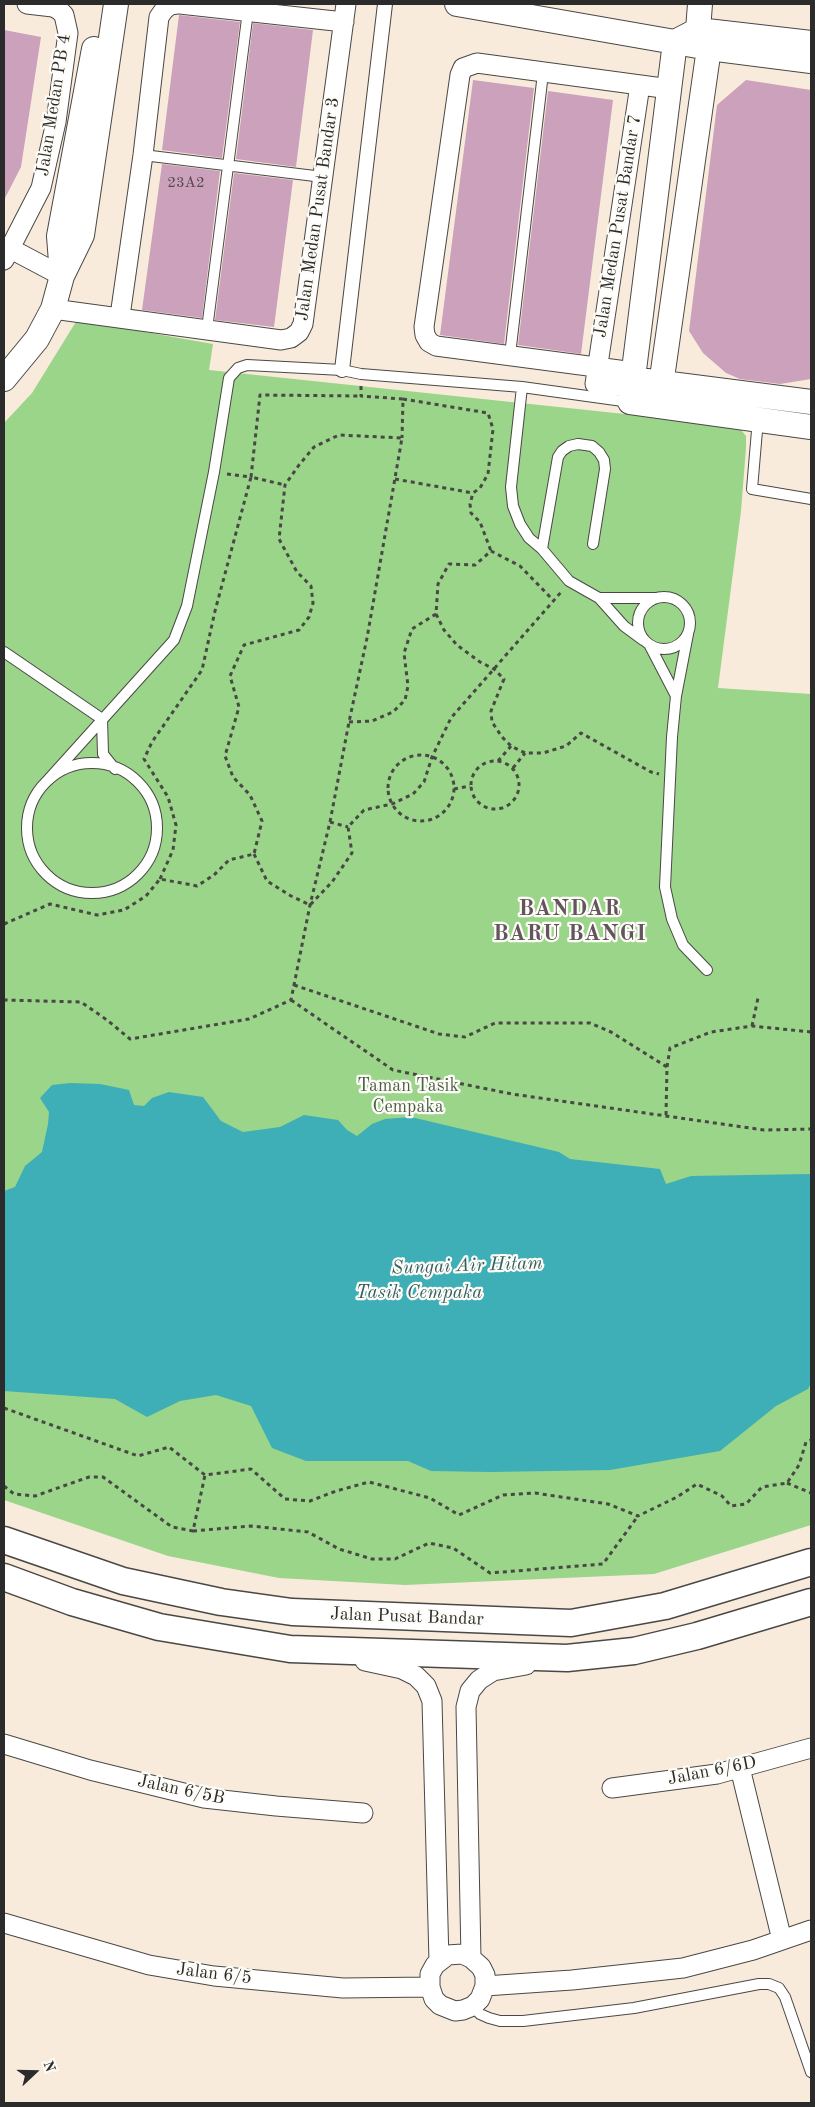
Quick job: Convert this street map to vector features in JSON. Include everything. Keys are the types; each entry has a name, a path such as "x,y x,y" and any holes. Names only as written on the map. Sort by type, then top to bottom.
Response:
{"main road":[{"name":"Jalan Pusat Bandar","path":"4,1540 123,1581 221,1602 292,1612 571,1623 665,1606 811,1562"},
{"name":"Jalan Pusat Bandar","path":"4,1577 72,1602 159,1627 290,1649 567,1658 634,1651 688,1638 811,1602"}],"street":[{"name":"Jalan Medan PB 4","path":"6,251 41,188 56,122 68,33 64,15 53,7 27,4"},
{"path":"62,276 59,236 102,4"},
{"path":"4,379 37,340 53,309 62,276 82,235 116,4"},
{"path":"120,316 143,155 159,18 164,10 170,5 178,4 344,22"},
{"name":"Jalan Medan Pusat Bandar 3","path":"53,309 120,316 281,340 291,338 299,332 303,324 346,4"},
{"path":"342,370 385,4"},
{"path":"457,4 675,42 703,39 811,43"},
{"path":"658,406 703,39 700,4"},
{"path":"703,39 811,61"},
{"path":"632,385 675,42"},
{"path":"670,89 477,63 463,68 460,75 424,327 425,335 429,342 436,346 597,367 595,384 632,385 661,383 811,402"},
{"name":"Jalan Medan Pusat Bandar 7","path":"597,367 640,85"},
{"path":"6,251 62,276"},
{"path":"632,385 658,406 811,427"},
{"path":"290,1649 383,1664 402,1669 416,1676 426,1686 432,1701 439,1961"},
{"path":"471,1958 466,1707 470,1691 479,1680 493,1670 567,1658"},
{"name":"Jalan 6/5B","path":"4,1744 90,1770 204,1798 364,1814"},
{"name":"Jalan 6/6D","path":"612,1788 717,1774 811,1748"},
{"path":"740,1768 782,1940"},
{"name":"Jalan 6/5","path":"4,1923 149,1965 214,1976 343,1988 430,1987"},
{"path":"485,1986 572,1980 683,1968 753,1950 811,1930"},
{"path":"462,1954 471,1958 481,1967 485,1976 485,1986 480,1999 474,2006 463,2010 447,2009 434,1999 430,1987 430,1974 439,1961 448,1955 462,1954"}],"lane":[{"path":"207,329 248,12"},
{"path":"510,356 544,72"},
{"path":"143,155 323,178"},
{"path":"47,781 64,769 84,764 104,764 124,772 140,785 151,802 156,822 155,843 146,864 132,881 112,891 89,894 67,889 48,877 34,859 27,838 28,817 34,797 47,781 174,640 187,606 214,472 229,378 238,368 247,365 342,370 361,374 522,387 632,385"},
{"path":"522,387 511,487 513,506 520,524 529,538 542,549 568,581 599,598 624,626 647,643 668,650 683,641 688,634"},
{"path":"761,396 752,489 811,499"},
{"path":"542,549 558,457 569,446 578,444 592,446 604,460 605,469 593,544"},
{"path":"599,598 673,598 680,602 689,616 688,634 676,696 669,776 665,887 672,919 683,945 707,970"},
{"path":"656,598 642,608 638,624 676,696"},
{"path":"4,652 102,719"},
{"path":"102,719 103,754 114,768"},
{"path":"474,2006 480,2014 489,2018 500,2021 523,2021 634,2008 758,1984 769,1984 779,1988 785,1997 811,2072"}],"path":[{"path":"361,374 361,396"},
{"path":"4,924 50,904 97,915 124,910 146,896 160,879 173,850 176,825 168,797 144,759 152,742 202,670 250,477 260,395 403,398 488,413 493,430 488,474 480,488 473,493 470,504 471,513 480,522 491,551 520,566 554,601"},
{"path":"291,1000 368,638 402,438 403,398"},
{"path":"310,905 267,881 254,854 262,821 250,795 232,777 225,756 239,707 230,676 244,645 299,630 309,617 313,603 311,586 298,572 279,538 285,485 298,465 314,447 340,435 402,438"},
{"path":"214,472 250,477 285,485"},
{"path":"395,479 473,493"},
{"path":"491,551 475,565 449,564 438,584 436,614 444,630 456,646 494,669 504,679 491,711 492,722 502,737 511,746 525,753 543,753 566,746 581,733 651,772 669,776"},
{"path":"348,827 364,810 392,804 413,794 424,782 432,757 451,718 554,601 568,581"},
{"path":"349,722 372,721 393,712 405,700 408,686 404,653 412,629 436,614"},
{"path":"498,761 511,746"},
{"path":"512,768 525,753"},
{"path":"412,756 432,757 448,769 453,789 452,800 438,816 418,821 408,818 392,804 388,795 388,785 395,766 412,756"},
{"path":"489,761 498,761 512,768 519,784 514,800 508,806 500,809 483,806 477,802 470,786 471,778 482,764 489,761"},
{"path":"453,789 470,786"},
{"path":"330,822 348,827"},
{"path":"310,905 332,882 352,853 348,827"},
{"path":"160,879 196,886 214,875 229,860 254,854"},
{"path":"294,985 439,1034 465,1037 495,1023 590,1023 611,1032 667,1067"},
{"path":"752,1026 758,998"},
{"path":"4,1000 81,1002 130,1039 249,1019 291,1000"},
{"path":"291,1000 393,1070 512,1094 764,1130 811,1129"},
{"path":"666,1115 667,1067 670,1048 711,1032 752,1026 811,1032"},
{"path":"4,1408 138,1456 168,1447 205,1475 251,1469 285,1499 310,1501 336,1490 369,1482 430,1498 459,1515 503,1494 535,1494 608,1504 638,1516"},
{"path":"787,1483 799,1465 806,1442 811,1440"},
{"path":"193,1531 205,1475"},
{"path":"4,1486 14,1494 35,1496 89,1477 103,1477 172,1527 193,1531 251,1526 308,1532 339,1549 372,1559 395,1559 429,1543 453,1548 490,1573 604,1564 638,1516 677,1497 697,1484 722,1496 731,1506 746,1504 762,1487 787,1483 811,1493"}],"green space":[{"name":"Taman Tasik Cempaka","path":"77,320 213,344 209,370 738,426 746,436 741,511 718,688 811,694 811,1525 654,1574 405,1585 279,1578 168,1556 4,1500 4,423 32,393"}],"water":[{"name":"Tasik Cempaka","path":"70,1083 100,1084 129,1090 134,1105 144,1106 152,1098 169,1092 203,1097 221,1121 243,1132 280,1127 304,1115 338,1120 347,1130 357,1136 372,1124 385,1119 411,1117 559,1152 570,1159 660,1169 666,1184 691,1176 811,1174 811,1383 808,1389 776,1406 720,1451 610,1470 490,1472 431,1471 408,1461 306,1461 272,1448 251,1406 216,1395 180,1401 147,1417 115,1399 4,1391 4,1191 15,1187 25,1166 42,1152 49,1112 40,1098 52,1085"}],"building":[{"path":"179,15 240,22 222,158 162,150"},
{"path":"253,23 313,30 296,167 236,159"},
{"path":"4,30 41,37 21,167 4,200"},
{"path":"473,80 534,88 504,344 440,335"},
{"path":"746,80 811,90 811,379 780,384 740,379 726,373 703,353 689,331 717,105"},
{"path":"548,91 613,100 581,354 518,345"},
{"path":"162,164 220,171 202,318 142,310"},
{"path":"234,173 293,180 274,327 215,320"}],"district":[{"name":"BANDAR BARU BANGI","path":"570,922"}],"water label":[{"name":"Sungai Air Hitam","path":"467,1266"}]}
